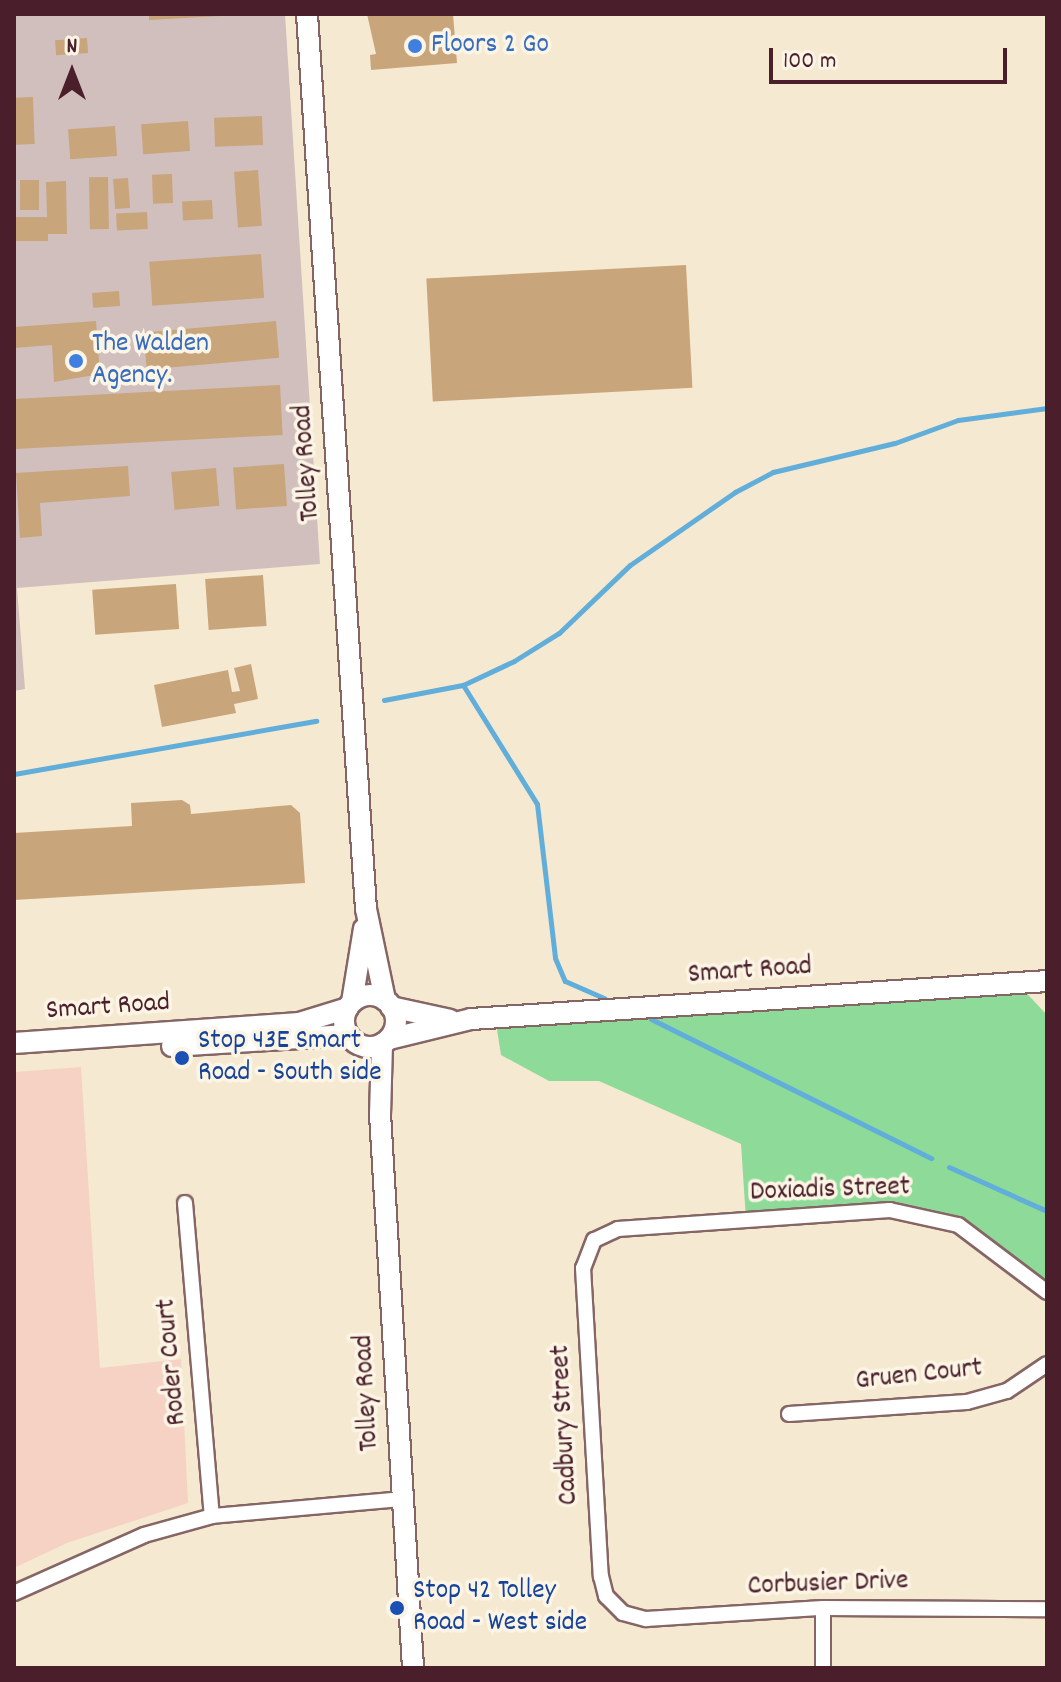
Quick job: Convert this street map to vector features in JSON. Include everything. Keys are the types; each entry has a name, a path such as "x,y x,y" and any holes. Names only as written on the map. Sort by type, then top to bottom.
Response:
{"main road":[{"name":"Tolley Road","path":"307,14 366,909 395,1023 370,1041"},
{"name":"Tolley Road","path":"366,909 350,1005 370,1041 380,1114 413,1668"},
{"name":"Smart Road","path":"14,1056 370,1041 458,1021 1047,981"},
{"name":"Smart Road","path":"14,1043 299,1023 350,1005 367,995 458,1021"}],"street":[{"name":"Roder Court","path":"185,1203 212,1516"},
{"name":"Doxiadis Street","path":"594,1240 618,1229 908,1211 973,1232 1047,1292"},
{"name":"Cadbury Street","path":"594,1240 583,1268 601,1576 614,1606"},
{"name":"Gruen Court","path":"789,1414 967,1402 1007,1391 1047,1364"},
{"path":"14,1593 144,1535 212,1516 402,1499"},
{"name":"Corbusier Drive","path":"614,1606 646,1619 823,1608 1047,1609"},
{"path":"823,1608 823,1668"}],"shaded area":[{"path":"14,14 285,14 320,564 17,588 25,689 14,691"},
{"path":"81,1067 100,1368 181,1359 188,1503 67,1543 14,1568 14,1072"}],"green space":[{"path":"1017,983 1047,1015 1047,1292 989,1243 915,1212 746,1220 741,1144 599,1081 549,1081 501,1055 495,1017"}],"building":[{"path":"149,14 220,14 220,16 149,20"},
{"name":"Floors 2 Go","path":"367,14 453,14 457,63 371,70 370,55 376,54"},
{"path":"87,38 88,53 56,55 55,40"},
{"path":"33,97 35,144 16,145 14,98"},
{"path":"262,116 263,145 215,147 214,118"},
{"path":"188,121 190,151 143,154 141,124"},
{"path":"115,126 117,156 70,159 68,129"},
{"path":"258,170 262,226 238,228 234,172"},
{"path":"172,174 173,203 153,204 152,175"},
{"path":"89,177 108,177 109,229 90,229"},
{"path":"128,178 130,208 115,209 113,179"},
{"path":"20,180 39,180 39,210 20,210"},
{"path":"66,181 67,234 48,234 48,241 14,241 14,217 47,217 46,182"},
{"path":"212,200 213,219 183,221 182,202"},
{"path":"147,212 148,229 117,231 116,214"},
{"path":"261,254 264,298 152,306 149,262"},
{"path":"686,265 692,388 433,401 426,279"},
{"path":"119,291 120,306 93,308 92,293"},
{"name":"The Walden Agency.","path":"96,321 100,374 54,382 52,345 14,348 14,327"},
{"path":"276,321 279,358 147,369 144,333"},
{"path":"280,385 283,435 16,449 14,399"},
{"path":"284,464 287,506 236,509 233,468"},
{"path":"128,466 130,496 40,503 42,536 20,538 16,473"},
{"path":"216,468 219,506 174,510 171,472"},
{"path":"263,575 267,626 209,630 205,579"},
{"path":"176,584 179,629 95,635 92,590"},
{"path":"251,664 258,699 234,704 236,713 162,727 154,685 228,670 232,692 240,691 234,668"},
{"path":"182,800 190,805 191,814 291,805 300,813 305,883 14,900 14,833 132,826 131,803"}],"waterway":[{"path":"384,700 463,685 514,661 559,633 630,565 735,492 773,472 895,443 958,420 1047,408"},
{"path":"463,685 537,804 555,958 565,981 604,998"},
{"path":"14,774 316,721"},
{"path":"651,1019 931,1158"},
{"path":"949,1167 1047,1211"}],"place":[{"name":"Floors 2 Go","path":"415,46"},
{"name":"The Walden Agency.","path":"76,361"},
{"name":"Stop 43E Smart Road - South side","path":"182,1058"},
{"name":"Stop 42 Tolley Road - West side","path":"397,1608"}]}
